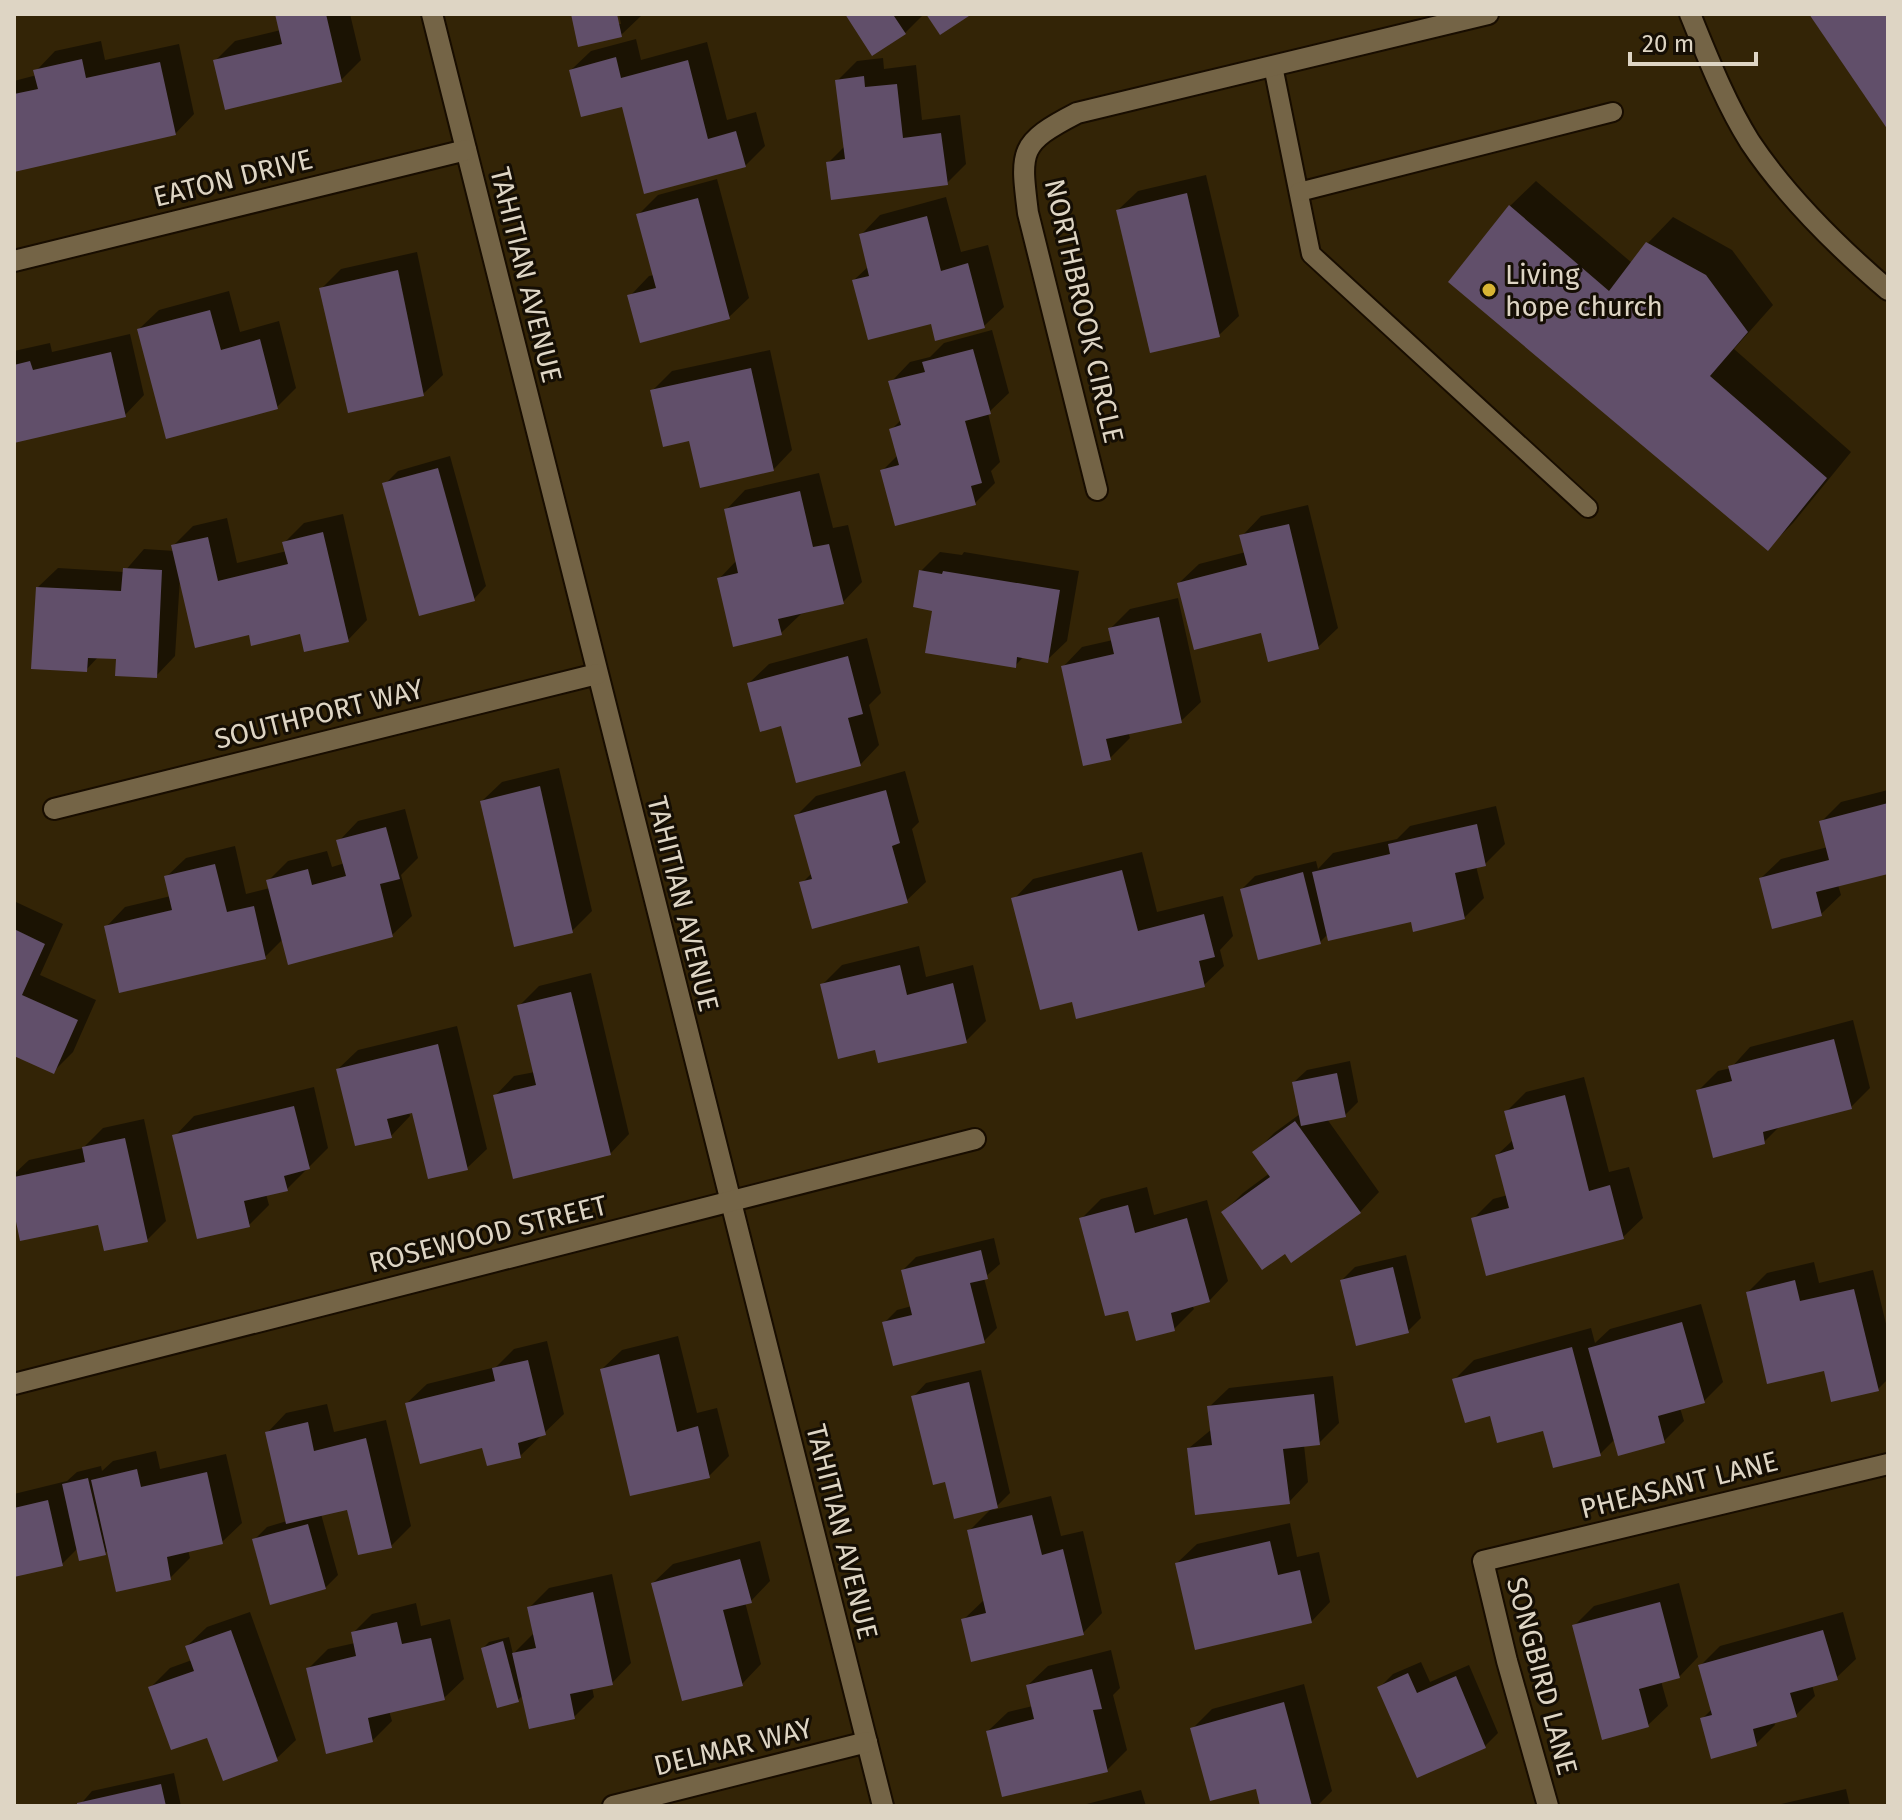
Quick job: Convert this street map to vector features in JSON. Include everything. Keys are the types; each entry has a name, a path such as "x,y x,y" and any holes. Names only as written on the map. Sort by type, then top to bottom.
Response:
{"street":[{"name":"TAHITIAN AVENUE","path":"432,14 883,1806"},
{"name":"NORTHBROOK CIRCLE","path":"1097,490 1028,213 1024,177 1026,149 1044,130 1077,113 1488,14"},
{"path":"1690,14 1717,80 1751,143 1845,253 1888,290"},
{"name":"EATON DRIVE","path":"14,261 466,150"},
{"name":"SOUTHPORT WAY","path":"54,809 597,674"},
{"name":"ROSEWOOD STREET","path":"14,1384 975,1139"},
{"name":"PHEASANT LANE","path":"1483,1561 1888,1464"},
{"name":"SONGBIRD LANE","path":"1483,1561 1507,1661 1548,1806"},
{"name":"DELMAR WAY","path":"613,1806 867,1742"}],"lane":[{"path":"1273,66 1311,254 1588,508"},
{"path":"1299,192 1613,112"}],"building":[{"path":"275,14 326,14 342,82 225,110 213,60 282,44"},
{"path":"571,14 617,14 622,37 578,47"},
{"path":"845,14 898,14 894,16 906,34 872,56"},
{"path":"926,14 972,14 940,35"},
{"path":"1809,14 1888,14 1888,130"},
{"path":"616,57 621,78 688,60 708,139 736,131 746,167 644,194 622,107 581,117 569,70"},
{"path":"82,59 86,78 160,62 176,135 14,172 14,94 38,89 33,70"},
{"path":"864,76 865,87 897,84 903,138 941,133 948,185 831,200 826,162 845,159 835,80"},
{"path":"1187,193 1220,337 1150,353 1116,210"},
{"path":"698,198 730,319 640,343 627,295 656,288 636,214"},
{"path":"1509,205 1609,291 1646,242 1706,275 1748,332 1710,376 1827,478 1768,551 1448,282"},
{"path":"927,216 941,271 968,263 985,328 935,341 931,324 868,340 852,280 869,276 859,234"},
{"path":"398,270 424,396 348,413 319,288"},
{"path":"210,310 221,350 260,339 278,409 166,439 137,329"},
{"path":"973,349 991,414 965,421 982,483 971,486 976,505 895,526 880,470 899,465 889,429 901,425 888,381 925,372 922,362"},
{"path":"111,352 126,417 14,443 14,365 30,361 33,370"},
{"path":"751,368 774,471 700,488 689,441 663,447 650,390"},
{"path":"438,468 475,601 419,616 382,483"},
{"path":"800,491 813,547 829,544 844,604 778,619 782,635 733,647 717,578 738,573 724,509"},
{"path":"1289,524 1319,649 1268,662 1261,633 1194,650 1177,583 1247,565 1239,535"},
{"path":"323,532 349,642 304,652 300,634 251,646 249,635 195,648 171,545 208,537 218,581 288,564 282,542"},
{"path":"123,568 162,570 157,678 115,676 116,659 88,658 87,672 31,669 36,587 121,591"},
{"path":"919,570 1060,590 1048,663 1017,657 1016,668 925,653 932,611 913,607"},
{"path":"1159,617 1182,723 1106,739 1111,760 1083,766 1061,666 1114,654 1108,628"},
{"path":"848,656 863,714 848,718 861,766 796,783 781,726 760,732 747,683"},
{"path":"540,786 573,933 514,947 480,801"},
{"path":"886,790 900,843 892,846 908,903 812,929 799,882 812,879 794,815"},
{"path":"1888,803 1888,874 1816,892 1822,916 1772,929 1759,878 1829,860 1819,821"},
{"path":"1477,824 1486,866 1455,873 1465,919 1413,932 1411,922 1328,941 1312,872 1390,854 1388,844"},
{"path":"386,827 400,879 380,884 393,937 288,965 266,880 308,869 312,885 346,876 336,840"},
{"path":"215,864 227,912 254,906 266,959 119,993 104,926 172,910 164,876"},
{"path":"1122,870 1138,931 1204,914 1215,957 1199,961 1205,987 1076,1019 1072,1002 1040,1010 1011,898"},
{"path":"1303,872 1321,944 1258,960 1240,889"},
{"path":"14,929 45,944 22,995 78,1020 54,1074 14,1056"},
{"path":"900,965 907,995 953,983 967,1043 878,1063 875,1050 838,1059 820,984"},
{"path":"571,992 611,1155 513,1179 493,1095 536,1085 517,1005"},
{"path":"1834,1039 1852,1109 1763,1132 1765,1144 1713,1158 1696,1090 1732,1081 1728,1066"},
{"path":"438,1044 468,1170 428,1179 412,1113 387,1119 392,1138 355,1146 336,1069"},
{"path":"1337,1073 1346,1117 1301,1126 1292,1082"},
{"path":"1565,1095 1589,1191 1610,1185 1624,1239 1486,1276 1471,1218 1509,1208 1495,1155 1514,1149 1504,1111"},
{"path":"294,1106 310,1169 284,1176 288,1191 244,1201 250,1227 197,1239 172,1135"},
{"path":"1295,1121 1361,1213 1291,1263 1285,1254 1262,1270 1221,1212 1270,1177 1252,1152"},
{"path":"125,1138 148,1242 104,1251 98,1225 20,1241 14,1212 14,1177 85,1162 82,1147"},
{"path":"1128,1205 1135,1233 1187,1218 1210,1302 1171,1313 1175,1331 1136,1341 1128,1311 1105,1316 1079,1218"},
{"path":"981,1250 988,1279 970,1283 985,1343 893,1366 882,1322 912,1315 901,1270"},
{"path":"1393,1267 1409,1333 1356,1346 1340,1280"},
{"path":"1795,1280 1800,1301 1854,1289 1879,1391 1831,1402 1824,1371 1767,1384 1746,1292"},
{"path":"1682,1322 1705,1403 1658,1416 1665,1443 1618,1456 1588,1348"},
{"path":"1572,1347 1601,1456 1553,1468 1543,1431 1497,1443 1490,1416 1465,1423 1452,1379"},
{"path":"659,1354 677,1432 698,1426 710,1478 630,1496 600,1369"},
{"path":"528,1360 546,1435 518,1443 521,1458 487,1466 482,1448 420,1464 405,1403 495,1381 492,1368"},
{"path":"969,1382 998,1508 954,1519 945,1482 933,1485 911,1396"},
{"path":"1314,1394 1320,1445 1283,1449 1290,1504 1195,1515 1187,1448 1212,1445 1207,1406"},
{"path":"308,1422 314,1451 366,1438 392,1548 358,1555 347,1510 286,1524 265,1432"},
{"path":"137,1469 141,1487 207,1472 223,1544 167,1557 171,1580 116,1592 91,1480"},
{"path":"88,1478 106,1555 79,1561 62,1484"},
{"path":"48,1500 63,1566 14,1577 14,1508"},
{"path":"1032,1515 1042,1555 1063,1549 1084,1635 971,1662 961,1619 986,1613 967,1530"},
{"path":"308,1524 326,1589 270,1605 252,1539"},
{"path":"1270,1541 1278,1575 1300,1570 1312,1623 1195,1650 1175,1563"},
{"path":"740,1559 752,1603 723,1610 743,1686 682,1701 651,1583"},
{"path":"593,1592 613,1685 570,1694 575,1719 529,1729 512,1653 536,1648 527,1607"},
{"path":"1660,1602 1680,1678 1639,1689 1649,1727 1602,1740 1572,1625"},
{"path":"397,1622 402,1644 431,1638 445,1700 368,1718 373,1742 326,1754 306,1668 356,1656 351,1632"},
{"path":"231,1630 278,1761 223,1781 207,1738 171,1750 148,1687 194,1671 185,1646"},
{"path":"1823,1630 1838,1680 1790,1693 1797,1717 1753,1729 1757,1746 1711,1759 1700,1718 1712,1715 1698,1665"},
{"path":"503,1641 519,1702 497,1708 481,1648"},
{"path":"1092,1669 1102,1709 1093,1710 1108,1772 1002,1797 986,1731 1034,1719 1026,1685"},
{"path":"1408,1673 1417,1693 1456,1676 1486,1748 1417,1778 1377,1687"},
{"path":"1284,1702 1312,1806 1260,1806 1256,1789 1210,1801 1190,1728"},
{"path":"161,1784 166,1806 77,1806 77,1803"}],"place":[{"name":"Living hope church","path":"1489,290"}]}
